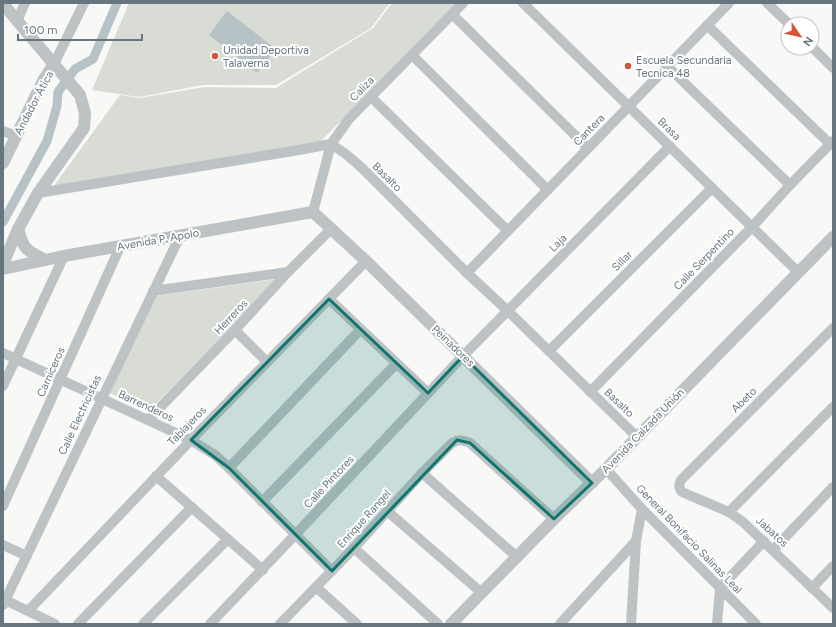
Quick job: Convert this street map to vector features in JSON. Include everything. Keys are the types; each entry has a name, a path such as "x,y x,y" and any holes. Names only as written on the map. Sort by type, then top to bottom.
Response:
{"street":[{"path":"16,21 25,3"},
{"path":"52,73 84,3"},
{"name":"Caliza","path":"313,212 331,144 349,119 463,3"},
{"name":"Brasa","path":"523,3 798,272"},
{"name":"Cantera","path":"467,273 729,3"},
{"path":"767,3 781,16"},
{"path":"3,4 52,73 77,91 84,105 85,113 84,128 38,193 18,229 3,264"},
{"path":"452,14 588,148"},
{"path":"707,25 832,142"},
{"path":"412,55 548,190"},
{"path":"820,55 833,68"},
{"path":"667,66 790,185"},
{"name":"Andador Ática","path":"5,156 52,73"},
{"path":"371,97 508,230"},
{"path":"3,131 16,136"},
{"name":"Calle Serpentino","path":"590,392 832,142"},
{"path":"38,193 331,144"},
{"name":"Basalto","path":"331,144 347,154 361,167 467,273 637,437"},
{"name":"Laja","path":"463,356 670,146"},
{"name":"Sillar","path":"549,351 712,188"},
{"name":"Peinadores","path":"313,212 366,261 592,483"},
{"name":"Avenida P. Apolo","path":"3,269 64,256 313,212"},
{"path":"18,229 22,244 28,251 45,260"},
{"name":"Herreros","path":"148,420 235,330 288,272 331,229"},
{"name":"Calle Electricistas","path":"4,601 180,236"},
{"name":"Avenida Calzada Unión","path":"451,624 832,239"},
{"name":"Carniceros","path":"3,506 120,247"},
{"path":"3,386 64,256"},
{"name":"Tablajeros","path":"29,610 156,476 366,261"},
{"path":"153,291 288,272"},
{"path":"329,299 428,394"},
{"name":"Abeto","path":"682,492 679,488 681,480 833,328"},
{"path":"235,330 267,362"},
{"path":"229,468 360,330"},
{"name":"Barrenderos","path":"3,353 191,440 215,455 332,571"},
{"name":"Calle Pintores","path":"210,624 263,570 463,356"},
{"path":"262,502 396,364"},
{"path":"729,512 833,407"},
{"name":"Enrique Rangel","path":"280,624 354,548 422,473 452,443 457,440 470,443 554,519"},
{"name":"General Bonifacio Salinas Leal","path":"606,469 642,509 756,624"},
{"path":"422,473 517,557"},
{"path":"156,476 263,570"},
{"path":"773,550 833,487"},
{"name":"Jabatos","path":"682,492 729,512 743,522 833,608"},
{"path":"78,624 192,507"},
{"path":"631,624 636,541 642,509"},
{"path":"387,511 482,593"},
{"path":"143,624 228,539"},
{"path":"560,624 636,541"},
{"path":"717,624 720,588 764,541"},
{"path":"3,545 27,556"},
{"path":"354,548 438,624"},
{"path":"812,588 833,566"},
{"path":"316,587 357,624"},
{"path":"4,601 29,610 55,624"}],"highlighted area":[{"path":"329,299 428,393 463,356 592,483 554,519 470,443 457,440 332,571 229,468 191,440"}],"shaded area":[{"name":"Unidad Deportiva Talaverna","path":"129,3 390,3 371,28 276,85 203,85 139,97 92,90"},
{"path":"392,3 458,3 320,142 53,187 120,95 140,98 204,87 276,88 373,28"},
{"path":"227,11 276,49 257,73 209,35"},
{"path":"278,279 148,412 110,393 156,296"}],"waterway":[{"path":"3,222 47,141 57,106 58,92 75,69 93,59 117,3"}],"place":[{"name":"Unidad Deportiva Talaverna","path":"215,56"},
{"name":"Escuela Secundaria Tecnica 48","path":"628,66"}]}
